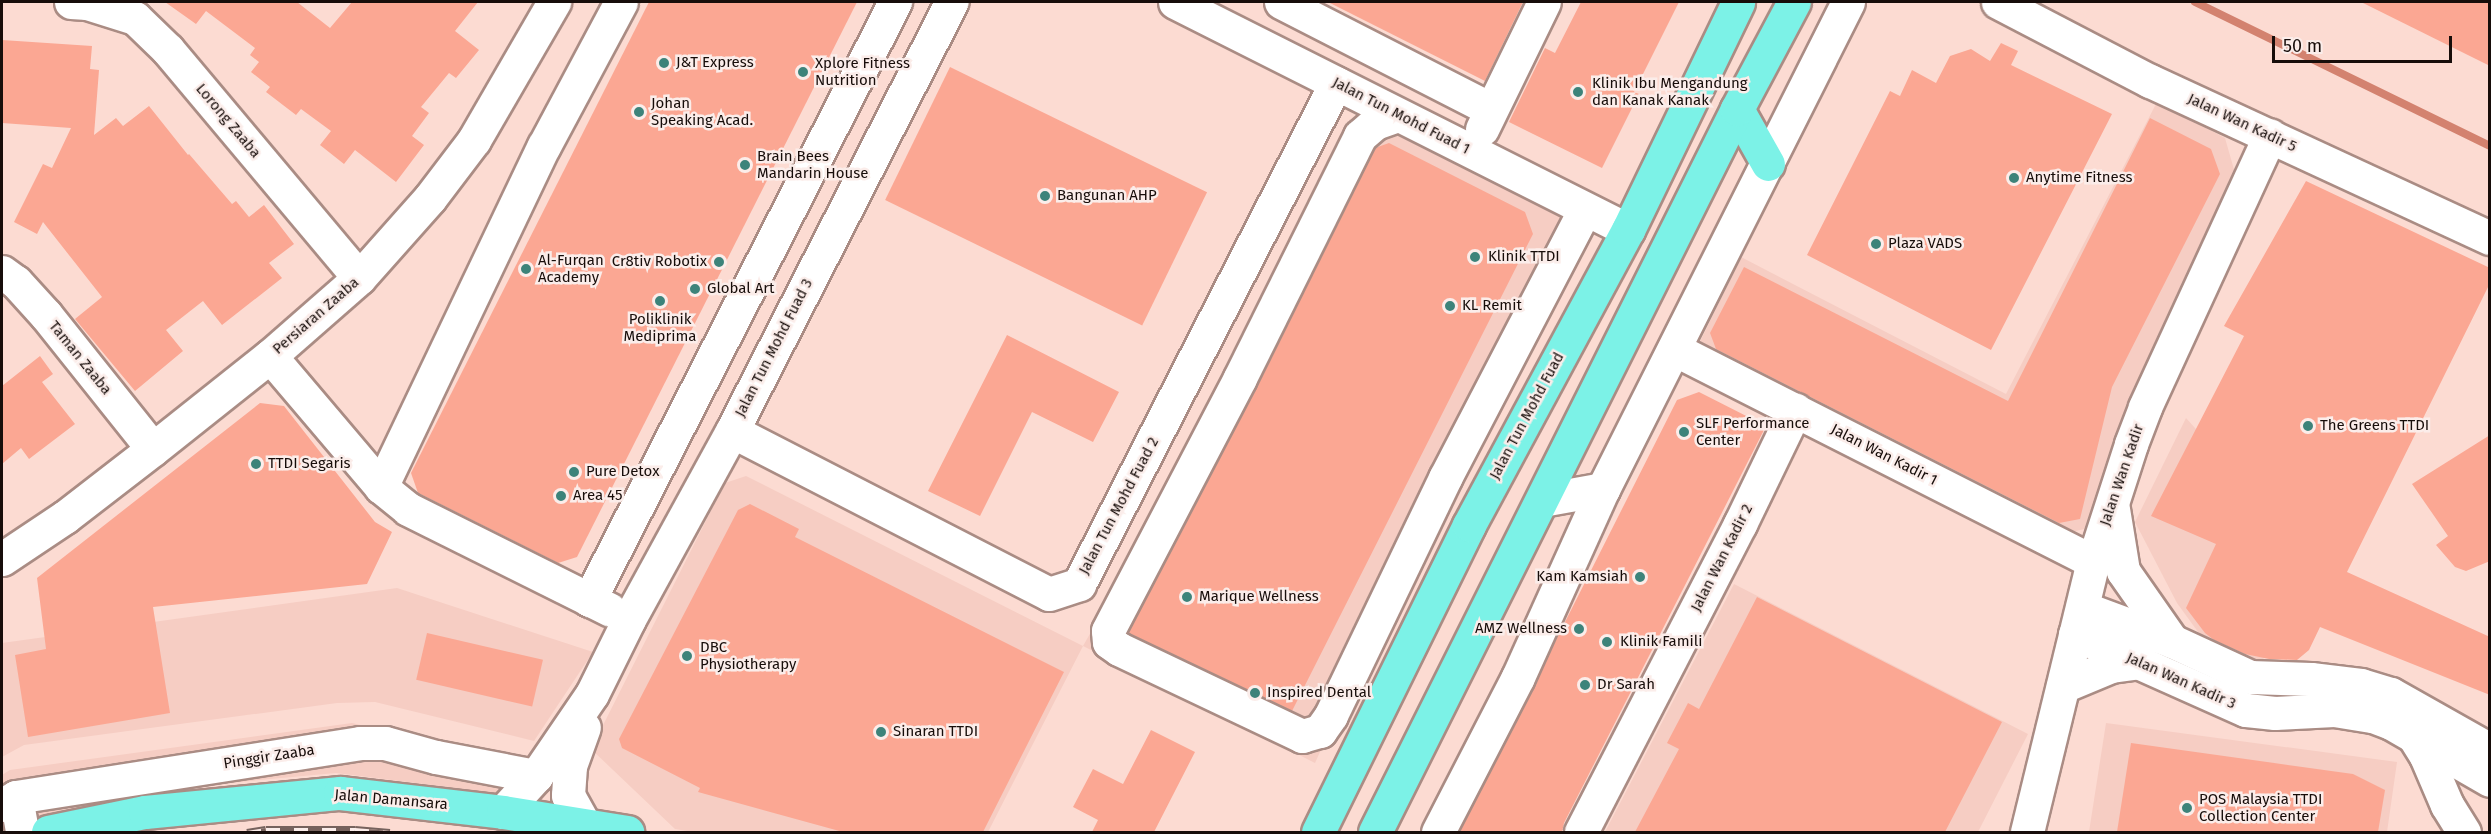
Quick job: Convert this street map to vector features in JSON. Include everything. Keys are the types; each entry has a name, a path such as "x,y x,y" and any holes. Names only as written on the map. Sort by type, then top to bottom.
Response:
{"main road":[{"name":"Jalan Tun Mohd Fuad","path":"1318,832 1469,525 1628,230 1738,2"},
{"path":"1375,832 1732,120 1794,2"},
{"path":"1628,230 1647,227 1665,212 1732,120"},
{"path":"1732,120 1768,164"},
{"name":"Jalan Damansara","path":"48,832 145,812 340,793 503,812 627,832"}],"street":[{"name":"Lorong Zaaba","path":"71,2 87,3 135,18 168,50 359,278"},
{"name":"Persiaran Zaaba","path":"2,559 65,517 153,449 270,356 359,278 430,198 474,140 554,2"},
{"path":"381,487 544,146 621,2"},
{"path":"589,600 895,2"},
{"name":"Jalan Tun Mohd Fuad 3","path":"503,812 537,776 592,694 629,619 732,431 952,2"},
{"name":"Jalan Tun Mohd Fuad 1","path":"1174,2 1584,211 1628,230"},
{"path":"1281,2 1490,109"},
{"path":"1472,152 1490,109 1545,2"},
{"path":"1438,832 1518,677 1602,489 1848,2"},
{"name":"Jalan Wan Kadir 5","path":"1998,2 2150,81 2490,238"},
{"name":"Jalan Tun Mohd Fuad 2","path":"732,431 1049,594 1079,584 1336,83"},
{"path":"1398,115 1375,123 1360,136 1268,322 1108,631 1109,642 1138,658 1302,736 1320,731 1330,715 1445,478 1584,211"},
{"name":"Jalan Wan Kadir","path":"2027,832 2093,562 2145,407 2270,135"},
{"path":"762,261 806,285"},
{"name":"Taman Zaaba","path":"2,272 16,282 46,315 153,449"},
{"path":"1226,301 1268,322"},
{"name":"Jalan Wan Kadir 1","path":"1674,349 2093,562"},
{"path":"270,356 381,487 408,509 629,619"},
{"name":"Jalan Wan Kadir 2","path":"1581,832 1740,524 1795,410"},
{"path":"1168,412 1211,433"},
{"path":"1542,500 1602,489"},
{"path":"2112,503 2123,571 2172,641"},
{"name":"Jalan Wan Kadir 3","path":"2079,621 2172,641 2250,677 2341,683 2391,694 2490,750"},
{"name":"Jalan Wan Kadir 3","path":"2079,621 2141,662 2246,710 2276,713 2316,710 2373,716 2412,733 2490,780"},
{"path":"2063,686 2111,666 2141,662"},
{"name":"Jalan Tun Mohd Fuad 3","path":"584,824 568,795 570,766 590,712 592,694"},
{"path":"1330,715 1365,734"},
{"path":"2412,733 2426,756 2447,806 2464,832"},
{"name":"Pinggir Zaaba","path":"9,801 360,743 385,743 436,757 537,776"},
{"path":"9,801 22,832"}],"shaded area":[{"path":"2157,102 2225,138 2235,173 2088,528 2060,535 1696,350 1741,257 2006,394"},
{"path":"1397,130 1563,215 1315,763 1083,646 1374,136"},
{"path":"2186,418 2240,478 2282,616 2259,669 2209,647 2177,603 2135,522"},
{"name":"Sinaran TTDI","path":"746,476 1083,646 988,832 693,832 675,829 591,749 725,483"},
{"path":"1734,584 2028,734 1978,832 1605,832"},
{"path":"397,588 593,652 534,741 375,702 337,703 24,745 2,757 2,643"},
{"path":"352,723 517,762 502,794 336,773 185,787 2,824 2,775 10,770"},
{"path":"2106,723 2397,762 2387,832 2089,832"}],"building":[{"path":"165,2 297,2 330,28 352,2 478,2 455,31 479,50 456,78 449,73 421,107 429,113 412,136 424,145 396,182 355,150 344,164 320,145 331,131 301,109 296,115 266,92 270,87 251,72 259,62 250,55 255,48 206,11 196,24"},
{"path":"649,2 857,2 577,557 558,563 418,493 411,473"},
{"path":"1328,2 1523,2 1485,81"},
{"name":"Klinik Ibu Mengandung dan Kanak Kanak","path":"1581,2 1679,2 1634,92 1639,94 1602,168 1509,122 1545,48 1555,53"},
{"path":"2361,2 2490,2 2490,66"},
{"path":"2,40 92,46 90,69 99,70 94,135 116,118 123,126 149,106 188,155 232,204 236,201 249,217 264,205 294,244 269,263 282,278 222,325 203,301 166,330 183,351 135,391 75,319 102,297 43,222 37,234 14,222 43,164 52,168 71,128 2,123"},
{"path":"2001,43 2018,51 2011,65 2112,114 1991,350 1807,255 1890,91 1900,96 1912,70 1936,83 1950,56 1971,49 1990,61"},
{"name":"Bangunan AHP","path":"950,67 1207,192 1142,325 885,200"},
{"path":"2150,118 2211,149 2220,174 2112,387 2080,519 2059,523 1716,349 1710,333 1744,267 2008,401"},
{"path":"1389,143 1525,212 1533,234 1292,711 1128,633 1257,387 1375,148"},
{"name":"The Greens TTDI","path":"2306,181 2490,268 2490,283 2347,572 2490,637 2490,695 2320,627 2309,650 2297,660 2269,659 2245,654 2214,640 2205,633 2186,608 2216,544 2151,516 2244,336 2224,326"},
{"path":"1007,335 1119,392 1093,442 1032,412 980,516 928,491"},
{"path":"40,356 53,374 42,382 75,424 29,459 21,448 2,464 2,386"},
{"path":"1699,392 1766,426 1564,823 1562,832 1459,832 1677,400"},
{"name":"TTDI Segaris","path":"260,403 284,406 375,522 392,532 367,584 153,607 170,713 28,737 15,655 46,649 37,578"},
{"path":"2490,435 2490,561 2466,571 2455,567 2436,545 2448,536 2412,484"},
{"name":"Sinaran TTDI","path":"750,504 799,529 795,537 1064,672 983,832 843,832 698,792 700,788 622,748 619,739 738,510"},
{"path":"1757,597 2002,722 1945,832 1635,832 1679,749 1667,743 1688,703 1699,709"},
{"path":"427,633 543,660 532,707 416,680"},
{"path":"1151,730 1195,752 1154,832 1092,832 1098,820 1073,807 1093,769 1123,784"},
{"path":"2131,743 2353,774 2385,790 2378,832 2117,832"}],"waterway":[{"path":"2195,2 2490,146"}],"railway":[{"path":"247,832 266,829 355,829 390,832"}],"place":[{"name":"J&T Express","path":"664,63"},
{"name":"Xplore Fitness Nutrition","path":"803,72"},
{"name":"Klinik Ibu Mengandung dan Kanak Kanak","path":"1578,92"},
{"name":"Johan Speaking Acad.","path":"639,112"},
{"name":"Brain Bees Mandarin House","path":"745,165"},
{"name":"Anytime Fitness","path":"2014,178"},
{"name":"Bangunan AHP","path":"1045,196"},
{"name":"Plaza VADS","path":"1876,244"},
{"name":"Klinik TTDI","path":"1475,257"},
{"name":"Cr8tiv Robotix","path":"719,262"},
{"name":"Al-Furqan Academy","path":"526,269"},
{"name":"Global Art","path":"695,289"},
{"name":"Poliklinik Mediprima","path":"660,301"},
{"name":"KL Remit","path":"1450,306"},
{"name":"The Greens TTDI","path":"2308,426"},
{"name":"SLF Performance Center","path":"1684,432"},
{"name":"TTDI Segaris","path":"256,464"},
{"name":"Pure Detox","path":"574,472"},
{"name":"Area 45","path":"561,496"},
{"name":"Kam Kamsiah","path":"1640,577"},
{"name":"Marique Wellness","path":"1187,597"},
{"name":"AMZ Wellness","path":"1579,629"},
{"name":"Klinik Famili","path":"1607,642"},
{"name":"DBC Physiotherapy","path":"687,656"},
{"name":"Dr Sarah","path":"1585,685"},
{"name":"Inspired Dental","path":"1255,693"},
{"name":"Sinaran TTDI","path":"881,732"},
{"name":"POS Malaysia TTDI Collection Center","path":"2187,808"}]}
